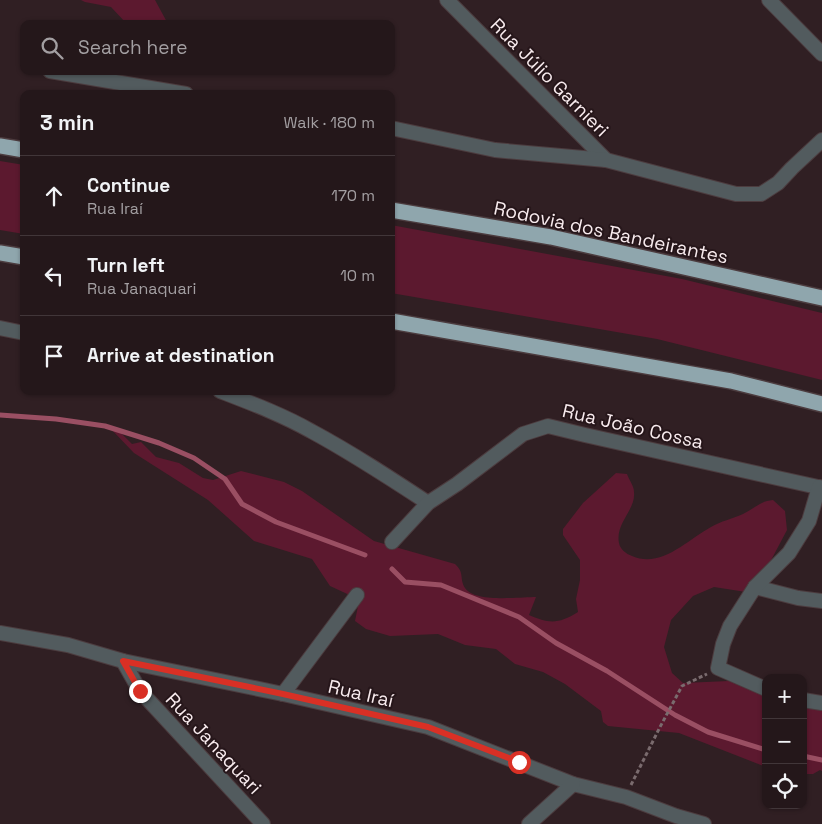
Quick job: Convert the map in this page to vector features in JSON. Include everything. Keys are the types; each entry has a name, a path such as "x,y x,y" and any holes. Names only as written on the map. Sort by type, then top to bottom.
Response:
{"highway":[{"path":"0,146 20,149"},
{"name":"Rodovia dos Bandeirantes","path":"395,211 551,237 822,298"},
{"path":"0,253 20,256"},
{"path":"395,322 731,381 822,404"}],"street":[{"name":"Rua Júlio Garnieri","path":"447,0 606,160"},
{"path":"770,0 822,54"},
{"path":"74,75 162,90"},
{"path":"395,129 495,150 606,160 736,194 761,194 778,183 822,140"},
{"path":"0,328 20,332"},
{"path":"231,395 310,430 364,461 428,503"},
{"name":"Rua João Cossa","path":"392,542 428,503 457,484 523,434 548,426 821,487"},
{"path":"762,688 718,668 723,644 730,626 755,587 789,553 809,521 821,487"},
{"path":"755,587 798,598 822,601"},
{"path":"283,694 357,595"},
{"name":"Rua Iraí","path":"0,633 68,645 123,661 283,694 428,727 573,784 626,797 676,816 704,824"},
{"name":"Rua Janaquari","path":"123,661 140,691 263,824"},
{"path":"807,701 822,703"},
{"path":"529,824 573,784"}],"path":[{"path":"626,797 682,686 718,668"}],"shaded area":[{"path":"81,0 155,0 166,20 123,20 111,7"},
{"path":"0,161 20,164 20,233 0,230"},
{"path":"395,226 682,279 822,313 822,380 657,339 395,294"},
{"path":"111,429 119,431 132,444 141,442 156,457 179,463 203,478 213,480 241,471 284,482 302,491 374,541 455,564 460,570 465,588 470,593 487,597 536,597 529,615 548,621 559,621 578,612 576,599 580,580 580,560 563,535 563,529 583,503 616,473 627,474 634,492 632,505 620,529 620,545 628,554 643,559 663,556 715,525 743,514 764,502 773,500 785,511 787,530 760,581 746,592 714,587 693,596 671,620 664,647 672,673 683,683 729,681 744,676 762,688 762,765 679,733 608,726 603,722 601,711 565,684 543,672 515,664 496,649 465,645 438,634 390,636 366,629 355,621 358,606 356,598 330,586 312,559 254,541 208,500 134,453"},
{"path":"822,706 822,771 820,770 813,774 807,774 807,708"}],"waterway":[{"path":"0,415 56,419 105,426 159,443 194,458 225,479 242,504 276,522 365,555"},
{"path":"392,569 405,582 441,585 519,617 556,643 607,671 675,715 708,732 762,749"},
{"path":"807,757 822,760"}],"route":[{"path":"140,691 123,661 283,694 428,727 519,762"}]}
